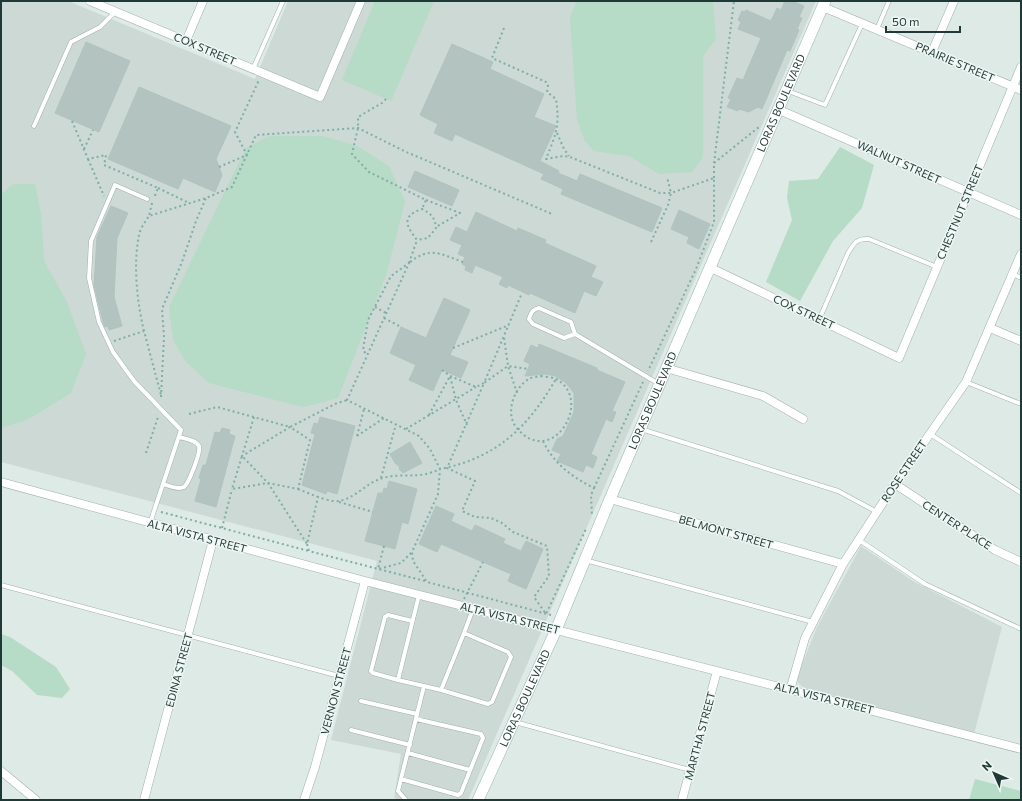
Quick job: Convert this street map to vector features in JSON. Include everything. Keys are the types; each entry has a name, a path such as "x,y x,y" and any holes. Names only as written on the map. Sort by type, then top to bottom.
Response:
{"main road":[{"name":"LORAS BOULEVARD","path":"478,800 556,630 709,267 785,90 824,4"}],"street":[{"name":"COX STREET","path":"90,1 320,97 361,1"},
{"path":"186,41 203,1"},
{"path":"932,52 954,1"},
{"name":"PRAIRIE STREET","path":"824,4 862,23 1021,90"},
{"name":"CHESTNUT STREET","path":"899,358 1021,67"},
{"name":"WALNUT STREET","path":"777,109 1021,215"},
{"name":"ROSE STREET","path":"790,690 805,638 843,564 895,484 966,382 1021,254"},
{"name":"COX STREET","path":"709,267 899,358"},
{"path":"990,328 1021,341"},
{"path":"666,368 763,396 803,419"},
{"name":"ALTA VISTA STREET","path":"1,482 150,523 556,630 1021,749"},
{"name":"CENTER PLACE","path":"895,484 995,550 1021,562"},
{"name":"BELMONT STREET","path":"610,499 843,564"},
{"name":"EDINA STREET","path":"144,800 214,540"},
{"name":"VERNON STREET","path":"304,800 315,767 366,580"},
{"name":"MARTHA STREET","path":"682,800 717,672"},
{"path":"1,771 36,800"}],"lane":[{"path":"253,69 283,1"},
{"path":"877,29 889,1"},
{"path":"34,126 71,42 100,27 115,11"},
{"path":"785,90 826,105 862,23"},
{"path":"147,199 115,185 92,241 89,278 99,322 113,352 134,381 181,430 150,523"},
{"path":"819,320 848,253 854,243 861,238 869,239 937,267"},
{"path":"1013,274 1021,278"},
{"path":"575,334 564,338 533,324 529,319 531,313 534,309 539,308 571,322 575,334 660,384"},
{"path":"966,382 1021,404"},
{"path":"640,429 838,492 877,512"},
{"path":"930,434 1021,493"},
{"path":"163,484 179,488 185,486 191,476 199,451 198,446 195,442 179,437"},
{"path":"858,540 925,584 1021,629"},
{"path":"585,560 813,622"},
{"path":"1,585 340,676"},
{"path":"398,680 419,594"},
{"path":"441,690 474,608"},
{"path":"412,621 388,615 385,617 371,671 373,673 441,690 488,704 492,702 511,657 508,652 464,633"},
{"path":"406,800 398,791 424,686"},
{"path":"361,701 481,734 484,738 461,793 458,795 401,779"},
{"path":"514,722 690,770"},
{"path":"351,730 410,745"},
{"path":"408,752 470,770"}],"path":[{"path":"546,614 592,515 591,495 594,488 696,269 714,222 714,163 734,1"},
{"path":"504,28 492,58 546,82 548,85 547,92 556,99 558,115 557,132 546,159 570,156 660,193 671,192 714,178"},
{"path":"247,155 235,132 262,72"},
{"path":"386,98 382,103 358,117 358,128 352,154 369,172 426,200 460,213 436,228 428,238 417,240"},
{"path":"72,121 103,195 109,198"},
{"path":"714,163 759,127"},
{"path":"149,216 206,198 232,187 256,135 358,128 404,151 552,214"},
{"path":"84,149 93,130"},
{"path":"557,132 564,149 570,156"},
{"path":"88,159 106,155 104,165 189,203"},
{"path":"219,167 247,155"},
{"path":"651,242 668,205 671,192 667,177"},
{"path":"158,188 149,216 139,234 138,303 162,397"},
{"path":"146,453 161,408 164,337 162,309 206,198"},
{"path":"422,209 426,200"},
{"path":"417,240 408,229 407,220 413,212 422,209 430,213 435,220 436,228"},
{"path":"347,400 409,263 417,240"},
{"path":"367,356 363,350 368,320 391,276 420,255 428,252 439,253 463,262"},
{"path":"447,468 510,325 522,293"},
{"path":"375,307 386,313"},
{"path":"384,318 401,327"},
{"path":"453,348 510,325"},
{"path":"113,341 144,331"},
{"path":"504,338 508,366 517,393"},
{"path":"406,429 484,383 508,366 528,369"},
{"path":"442,370 450,376 476,387"},
{"path":"450,376 456,400 467,425"},
{"path":"429,415 450,376"},
{"path":"541,376 556,378 570,395 572,401 570,416 562,431 554,438 543,441 534,440 519,430 511,418 514,398 529,379 541,376"},
{"path":"338,502 354,495 381,478 395,475 414,476 429,474 440,469 468,462 490,452 519,430 541,403 556,378"},
{"path":"242,456 290,427 335,404 347,400 419,436 430,449 440,469 438,494 412,552 402,563 378,569"},
{"path":"189,414 217,407 290,427 310,440 298,489"},
{"path":"364,409 357,436 384,418"},
{"path":"222,529 232,489 254,417"},
{"path":"381,478 396,424"},
{"path":"543,441 549,453 571,476 594,488"},
{"path":"242,456 268,482 307,544"},
{"path":"447,468 475,481 462,511 475,517 491,518 502,523 513,532 547,546 549,576 534,597 546,614"},
{"path":"232,489 268,482 298,489 318,497 373,512"},
{"path":"308,551 307,544 318,497"},
{"path":"154,510 561,617"},
{"path":"378,569 384,546"},
{"path":"412,552 412,561 427,582"},
{"path":"461,605 483,562"}],"shaded area":[{"path":"1,1 68,1 255,79 288,1 816,1 468,800 400,800 394,798 401,754 331,740 377,561 1,462"},
{"path":"861,546 913,581 1002,627 974,734 804,688 798,683 797,677 817,627"}],"green space":[{"path":"375,1 434,1 391,101 342,80"},
{"path":"575,1 713,1 716,39 703,56 703,157 692,172 659,174 629,156 594,151 585,141 577,120 570,17"},
{"path":"269,136 323,136 357,146 389,166 405,202 386,275 338,398 303,407 209,383 186,362 173,340 169,307 246,148"},
{"path":"840,147 874,165 862,208 833,241 800,301 766,282 792,220 787,198 789,181 818,179"},
{"path":"13,184 35,184 41,214 44,261 67,302 86,354 71,393 27,420 1,428 1,195"},
{"path":"1,634 10,637 56,667 70,689 62,698 37,695 12,671 1,665"},
{"path":"975,779 1021,791 1021,800 969,800"}],"building":[{"path":"785,1 792,1 804,6 799,17 802,18 797,29 799,30 790,51 787,50 762,109 758,107 749,112 739,109 738,111 727,107 731,99 728,98 737,78 743,80 761,38 738,29 741,22 738,20 742,11 745,12 746,10 771,21 777,8 781,10"},
{"path":"86,42 130,61 99,132 55,113"},
{"path":"452,44 493,62 490,69 544,94 534,117 556,126 540,161 559,171 558,173 577,181 580,174 662,208 652,232 561,194 563,189 541,179 544,174 455,134 452,141 434,133 438,124 420,115"},
{"path":"139,87 231,126 216,159 222,175 215,192 183,178 178,189 108,159"},
{"path":"415,171 459,190 452,206 408,187"},
{"path":"111,206 128,213 117,238 114,297 122,326 109,330 108,326 105,327 103,322 94,285 97,237"},
{"path":"679,210 710,224 699,249 687,243 689,237 671,229"},
{"path":"476,212 517,231 518,228 546,240 545,243 596,266 591,277 603,282 596,296 584,291 575,313 530,293 529,295 508,285 507,288 499,284 503,277 475,265 472,273 465,270 466,266 462,264 465,257 458,254 462,245 450,240 456,227 467,232"},
{"path":"444,298 470,310 450,355 468,362 461,378 442,370 433,391 409,380 416,365 390,353 401,327 426,338"},
{"path":"539,344 597,368 597,370 625,382 612,411 616,412 612,422 606,419 591,454 597,457 593,468 586,465 583,472 557,461 561,454 552,450 557,439 563,436 574,412 574,393 565,382 555,376 546,374 525,376 530,364 524,361 531,345 538,348"},
{"path":"320,417 355,426 337,494 327,491 326,494 302,485 315,434 311,433 314,423 318,424"},
{"path":"222,428 230,430 229,434 235,436 216,507 195,501 201,479 199,478 203,465 206,465 215,432 220,433"},
{"path":"410,442 422,463 403,473 390,454"},
{"path":"389,481 417,489 408,524 402,522 395,549 365,541 378,493 383,493 384,488 387,489"},
{"path":"436,506 454,514 451,521 472,531 475,525 505,539 503,543 521,551 526,541 543,549 526,589 508,581 511,574 441,544 437,552 419,544"}]}
